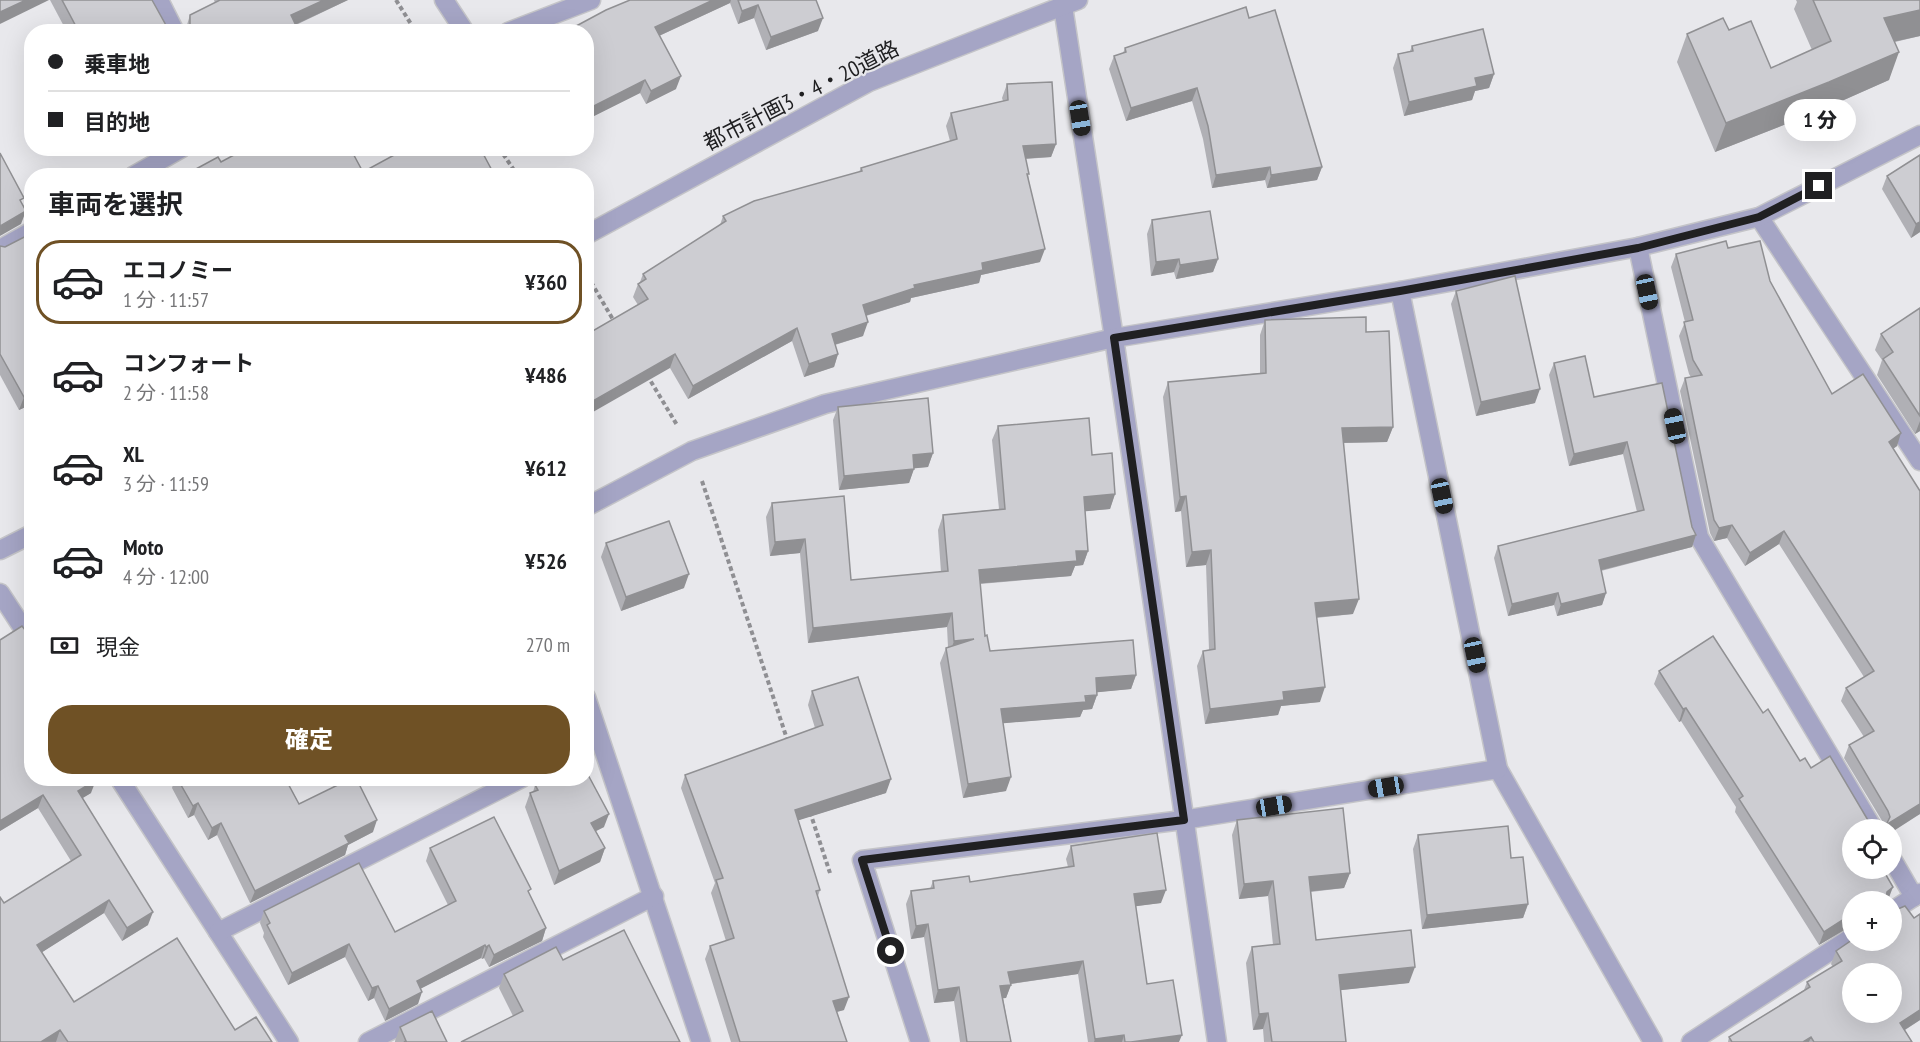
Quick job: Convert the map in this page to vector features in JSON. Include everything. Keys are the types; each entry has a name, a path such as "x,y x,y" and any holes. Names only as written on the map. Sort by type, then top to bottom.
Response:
{"street":[{"path":"159,0 171,24"},
{"path":"444,0 460,24"},
{"path":"529,24 591,0"},
{"path":"1068,2 1114,338 1217,1042"},
{"name":"都市計画3・4・20道路","path":"594,231 869,82 1068,2"},
{"path":"594,503 692,451 825,404 1114,338 1400,291 1638,248 1759,217 1920,135"},
{"path":"147,168 168,156"},
{"path":"1759,217 1920,461"},
{"path":"0,249 24,236"},
{"path":"1638,248 1699,537 1867,819"},
{"path":"1400,291 1498,769 1653,1042"},
{"path":"0,550 24,538"},
{"path":"0,593 24,630"},
{"path":"594,742 654,896 701,1042"},
{"path":"920,1042 862,860 1184,820 1498,769"},
{"path":"128,786 218,932 290,1042"},
{"path":"218,932 506,786"},
{"path":"1902,873 1917,895 1902,905"},
{"path":"368,1042 654,896"},
{"path":"1691,1042 1842,944"}],"path":[{"path":"396,0 412,24"},
{"path":"594,287 620,332"},
{"path":"644,371 692,451 789,746"},
{"path":"807,803 834,882"}],"building":[{"path":"0,0 26,0 0,12"},
{"path":"62,0 152,0 165,24 75,24"},
{"path":"220,0 324,0 291,15 295,24 190,24 190,15"},
{"path":"630,0 713,0 655,27 681,76 651,91 645,80 594,106 594,24 580,24"},
{"path":"738,0 816,0 823,18 771,37 758,5 742,11"},
{"path":"1813,0 1920,0 1920,10 1884,18 1899,52 1726,123 1687,34 1723,18 1729,30 1751,21 1771,68 1831,41"},
{"path":"1246,7 1249,18 1275,10 1322,167 1271,175 1270,167 1216,175 1208,126 1197,88 1131,108 1114,56 1126,52 1125,48"},
{"path":"1483,29 1494,74 1475,78 1477,86 1409,102 1398,54 1413,51 1412,46"},
{"path":"1052,82 1056,144 1023,146 1029,174 1027,174 1045,249 982,263 983,270 914,285 915,288 863,305 868,322 832,334 838,354 809,364 797,328 693,386 675,354 594,400 594,330 648,299 638,284 646,279 643,274 726,221 723,216 754,201 862,171 861,168 957,139 951,113 1008,100 1007,84"},
{"path":"0,153 24,198 20,200 24,212 0,226"},
{"path":"1920,155 1920,222 1916,224 1887,176"},
{"path":"232,156 354,156 361,168 198,168 218,157 221,162"},
{"path":"392,156 484,156 491,168 370,168"},
{"path":"1210,211 1218,259 1180,265 1179,259 1156,262 1152,220"},
{"path":"24,237 24,397 0,354 0,246 5,247"},
{"path":"1726,241 1728,248 1760,241 1770,281 1832,394 1863,374 1901,433 1889,442 1920,491 1920,804 1896,819 1889,819 1888,811 1849,745 1874,731 1846,688 1874,671 1784,531 1750,553 1732,525 1719,528 1714,520 1685,378 1702,375 1693,360 1684,322 1693,320 1676,254"},
{"path":"1515,276 1540,389 1481,402 1456,291"},
{"path":"1920,308 1920,416 1883,359 1893,352 1881,334"},
{"path":"1366,317 1366,332 1389,331 1393,427 1342,428 1359,599 1315,603 1325,687 1283,692 1284,700 1210,709 1203,651 1215,649 1211,550 1192,552 1186,496 1180,497 1168,382 1266,373 1265,320"},
{"path":"1585,356 1594,397 1662,383 1692,527 1696,535 1599,560 1606,593 1561,604 1558,593 1512,604 1498,546 1644,510 1627,442 1574,454 1554,363"},
{"path":"928,398 933,453 913,455 914,469 844,476 838,407"},
{"path":"1089,418 1092,455 1112,453 1115,494 1084,497 1088,551 1076,551 1077,561 979,570 985,636 987,635 990,651 1133,640 1136,675 1096,678 1097,695 1085,696 1086,702 1001,709 1011,777 968,784 946,648 974,639 954,641 952,613 813,628 805,539 775,542 772,503 844,496 851,580 948,571 943,515 1005,509 998,426"},
{"path":"669,521 689,574 626,597 606,543"},
{"path":"22,626 24,629 24,786 86,786 78,791 153,912 127,928 109,900 37,945 74,1002 177,938 235,1030 256,1017 272,1042 68,1042 60,1030 41,1042 0,1042 0,897 4,903 81,855 43,795 0,821 0,640"},
{"path":"1713,636 1763,713 1768,709 1800,761 1805,758 1811,768 1830,756 1867,819 1842,819 1842,879 1888,879 1893,887 1888,891 1842,891 1842,920 1824,932 1739,799 1743,796 1659,671"},
{"path":"858,677 891,779 795,810 820,890 816,891 849,997 833,1001 847,1042 740,1042 710,946 734,938 716,880 723,878 685,775 823,725 812,691"},
{"path":"182,786 289,786 299,804 336,786 360,786 377,820 345,836 349,843 255,891 221,823 212,828 198,803 193,806"},
{"path":"536,786 594,786 609,814 591,823 605,848 559,871 530,793 538,790"},
{"path":"1343,808 1350,873 1309,877 1316,940 1411,930 1415,967 1339,975 1346,1042 1272,1042 1268,1013 1259,1014 1252,947 1280,944 1273,881 1244,884 1237,820"},
{"path":"494,817 531,889 528,891 546,928 494,955 489,945 486,947 485,945 417,981 422,992 389,1009 378,986 372,988 349,944 292,973 267,925 270,923 264,911 359,863 395,932 456,901 430,848"},
{"path":"1508,826 1511,858 1523,857 1528,904 1427,915 1418,835"},
{"path":"1157,833 1166,890 1134,894 1147,984 1173,980 1182,1035 1131,1042 1125,1042 1124,1035 1095,1039 1083,961 1008,972 1011,985 1000,986 1011,1042 967,1042 959,987 938,990 928,924 916,926 911,891 934,888 933,881 969,876 970,882 1074,866 1071,846"},
{"path":"1905,906 1914,918 1920,914 1920,1010 1902,1022 1902,963 1842,963 1842,1023 1900,1023 1912,1042 1814,1042 1811,1037 1803,1042 1732,1042 1729,1037 1810,987 1807,982 1842,961 1836,951 1842,947 1842,951 1902,951 1902,907"},
{"path":"624,930 680,1042 461,1042 523,1011 504,974 556,947 563,960"},
{"path":"432,1011 447,1042 404,1042 406,1041 400,1027"}],"route":[{"path":"891,951 862,860 1184,820 1114,338 1400,291 1638,248 1759,217 1819,186"}]}
